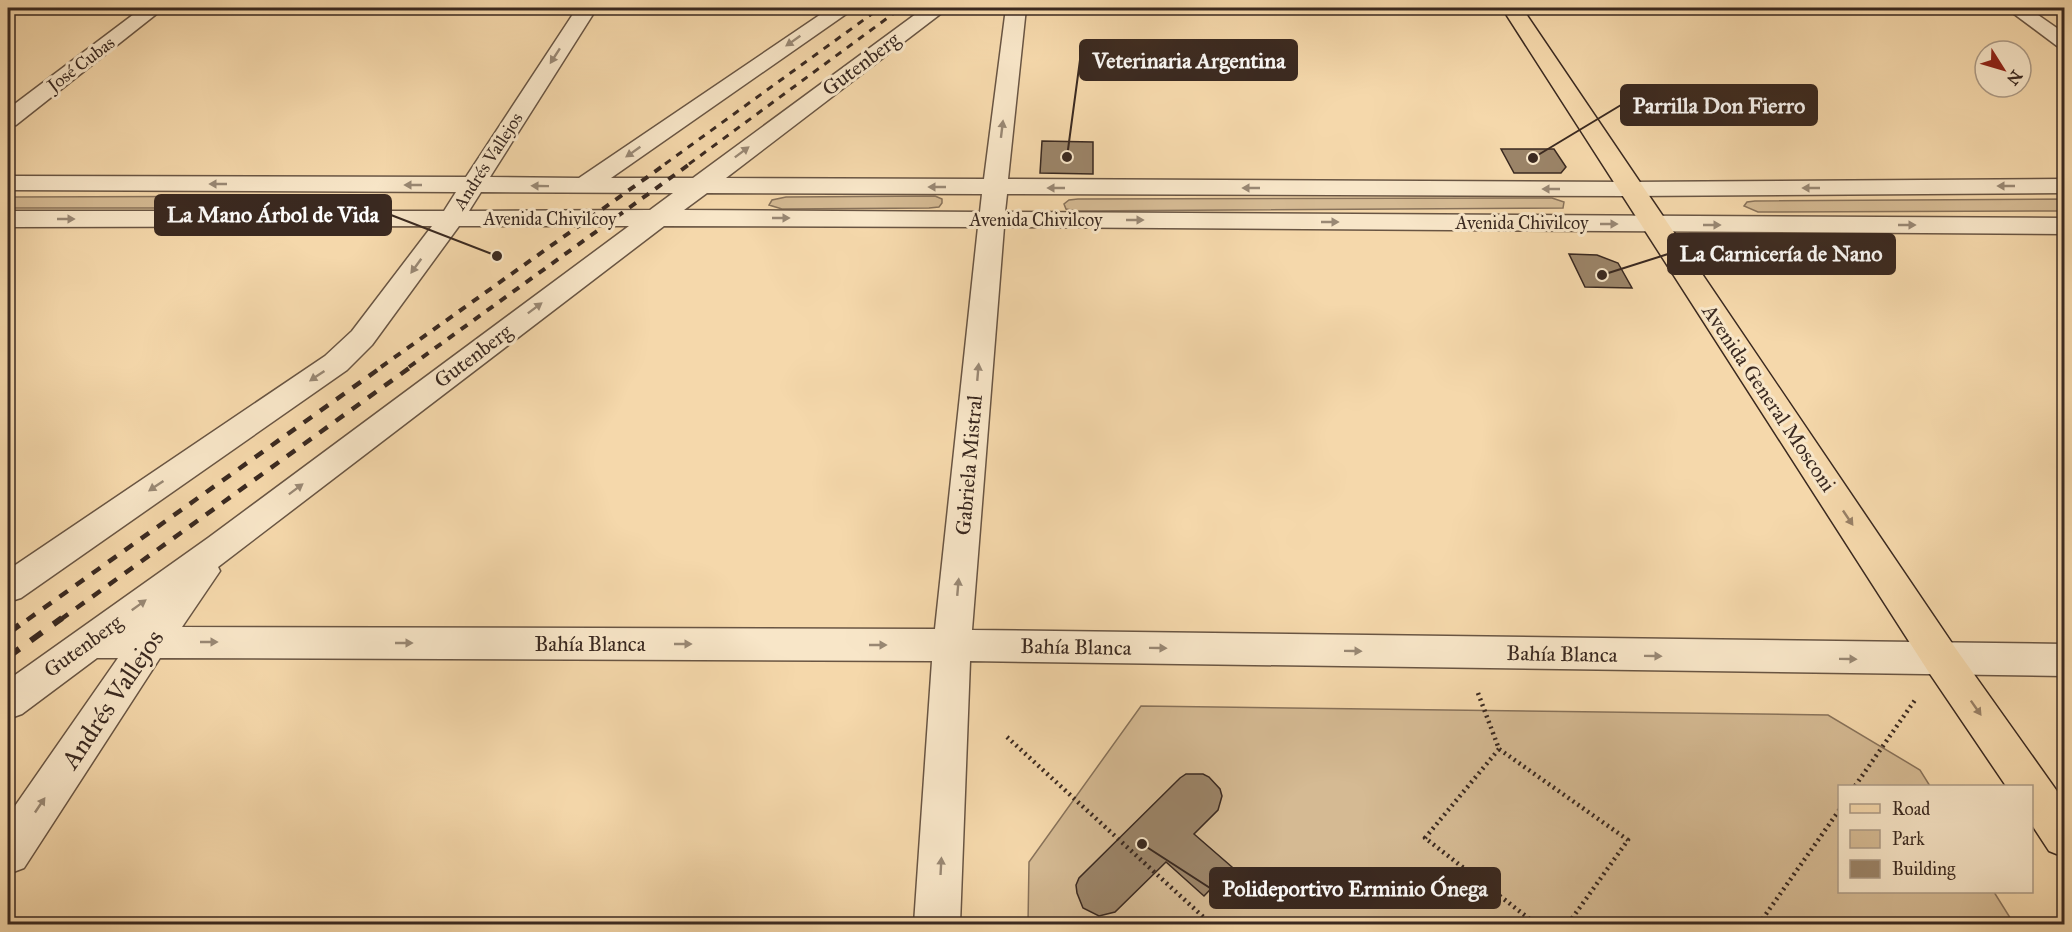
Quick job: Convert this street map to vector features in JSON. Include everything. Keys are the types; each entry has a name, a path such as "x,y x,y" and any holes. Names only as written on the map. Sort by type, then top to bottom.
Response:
{"main road":[{"name":"Avenida General Mosconi","path":"1512,8 1942,660 2029,785"},
{"name":"Avenida General Mosconi","path":"2033,791 2064,837"}],"street":[{"name":"José Cubas","path":"8,120 154,8"},
{"name":"Andrés Vallejos","path":"8,588 336,363 362,338 451,219 587,8"},
{"path":"583,186 842,8"},
{"name":"Gutenberg","path":"8,702 87,642 220,547 695,187 936,8"},
{"name":"Gabriela Mistral","path":"938,924 952,645 995,187 1016,8"},
{"path":"2016,8 2064,42"},
{"name":"Avenida Chivilcoy","path":"8,183 1630,189 2064,186"},
{"name":"Avenida Chivilcoy","path":"8,219 992,219 2064,226"},
{"name":"Andrés Vallejos","path":"8,853 150,642 220,547"},
{"name":"Bahía Blanca","path":"87,642 952,645 2064,660"}],"path":[{"path":"1463,653 1499,749 1628,840 1568,924"},
{"path":"1856,785 1942,660"},
{"path":"1007,737 1211,924"},
{"path":"1499,749 1425,838 1536,924"},
{"path":"1759,924 1838,810"}],"green space":[{"path":"381,196 387,199 385,203 369,208 8,208 8,197"},
{"path":"935,196 942,199 939,207 782,209 769,205 772,200 786,197"},
{"path":"1552,198 1564,202 1563,208 1077,211 1066,209 1064,204 1069,200 1078,199"},
{"path":"2064,199 2064,211 1758,212 1744,206 1747,202 1755,201"},
{"path":"1141,706 1828,715 1920,770 1929,785 1838,785 1838,893 1995,893 2014,924 1028,924 1029,862"}],"building":[{"path":"1042,141 1093,142 1093,174 1040,173"},
{"path":"1501,149 1554,149 1566,167 1561,173 1514,173"},
{"path":"1569,254 1597,255 1618,263 1632,288 1585,287"},
{"path":"1186,774 1203,774 1220,789 1222,796 1218,810 1194,834 1232,867 1204,896 1166,862 1115,912 1099,916 1083,908 1077,893 1076,885 1079,878"}],"railway":[{"path":"665,164 880,8"},
{"path":"689,164 901,8"},
{"path":"381,367 667,163"},
{"path":"409,367 691,163"},
{"path":"27,620 383,366"},
{"path":"60,620 412,366"},
{"path":"8,633 29,618"},
{"path":"8,657 62,618"}],"place":[{"name":"Veterinaria Argentina","path":"1067,157"},
{"name":"Parrilla Don Fierro","path":"1533,158"},
{"name":"La Mano Árbol de Vida","path":"497,256"},
{"name":"La Carnicería de Nano","path":"1602,275"},
{"name":"Polideportivo Erminio Ónega","path":"1142,844"}]}
